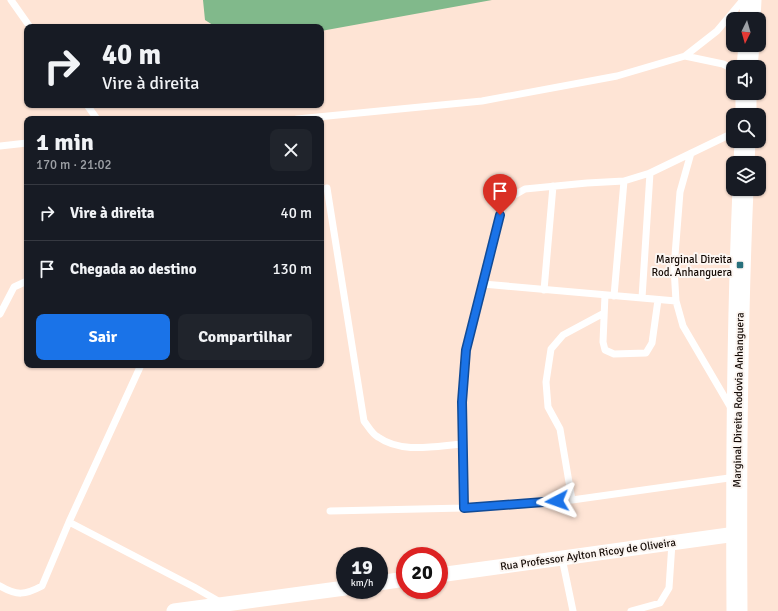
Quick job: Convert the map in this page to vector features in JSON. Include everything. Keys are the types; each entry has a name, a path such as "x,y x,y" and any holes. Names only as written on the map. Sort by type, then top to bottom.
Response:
{"street":[{"path":"750,12 751,0"},
{"name":"Marginal Direita Rodovia Anhanguera","path":"737,611 736,477 743,196"},
{"name":"Rua Professor Aylton Ricoy de Oliveira","path":"448,574 736,534"},
{"path":"174,611 336,589"}],"lane":[{"path":"11,0 28,24"},
{"path":"324,116 482,101 617,76 685,56 717,31 743,0"},
{"path":"685,56 726,66"},
{"path":"464,508 462,402 466,350 504,201 525,189 624,181 650,173 726,136"},
{"path":"0,146 24,143"},
{"path":"691,153 680,192 674,268 676,301 683,326 737,419"},
{"path":"642,298 650,173"},
{"path":"614,296 624,181"},
{"path":"544,290 553,186"},
{"path":"327,188 364,421 377,436 391,444 412,448 463,444"},
{"path":"0,314 14,287 24,282"},
{"path":"483,284 676,301"},
{"path":"605,295 603,342 605,350 614,354 646,353 652,343 658,300"},
{"path":"572,500 560,429 548,407 546,382 551,349 563,335 604,313"},
{"path":"0,586 12,593 29,593 42,586 69,522 140,368"},
{"path":"330,511 464,508 572,500 736,477"},
{"path":"69,522 187,583 224,604"},
{"path":"630,611 660,603 670,588 672,543"},
{"path":"562,558 573,611"}],"green space":[{"path":"203,0 492,0 324,30 324,24 211,24 205,20"}],"place":[{"name":"Marginal Direita Rod. Anhanguera","path":"740,265"}],"route":[{"path":"500,215 466,350 462,402 464,508 557,501"}]}
